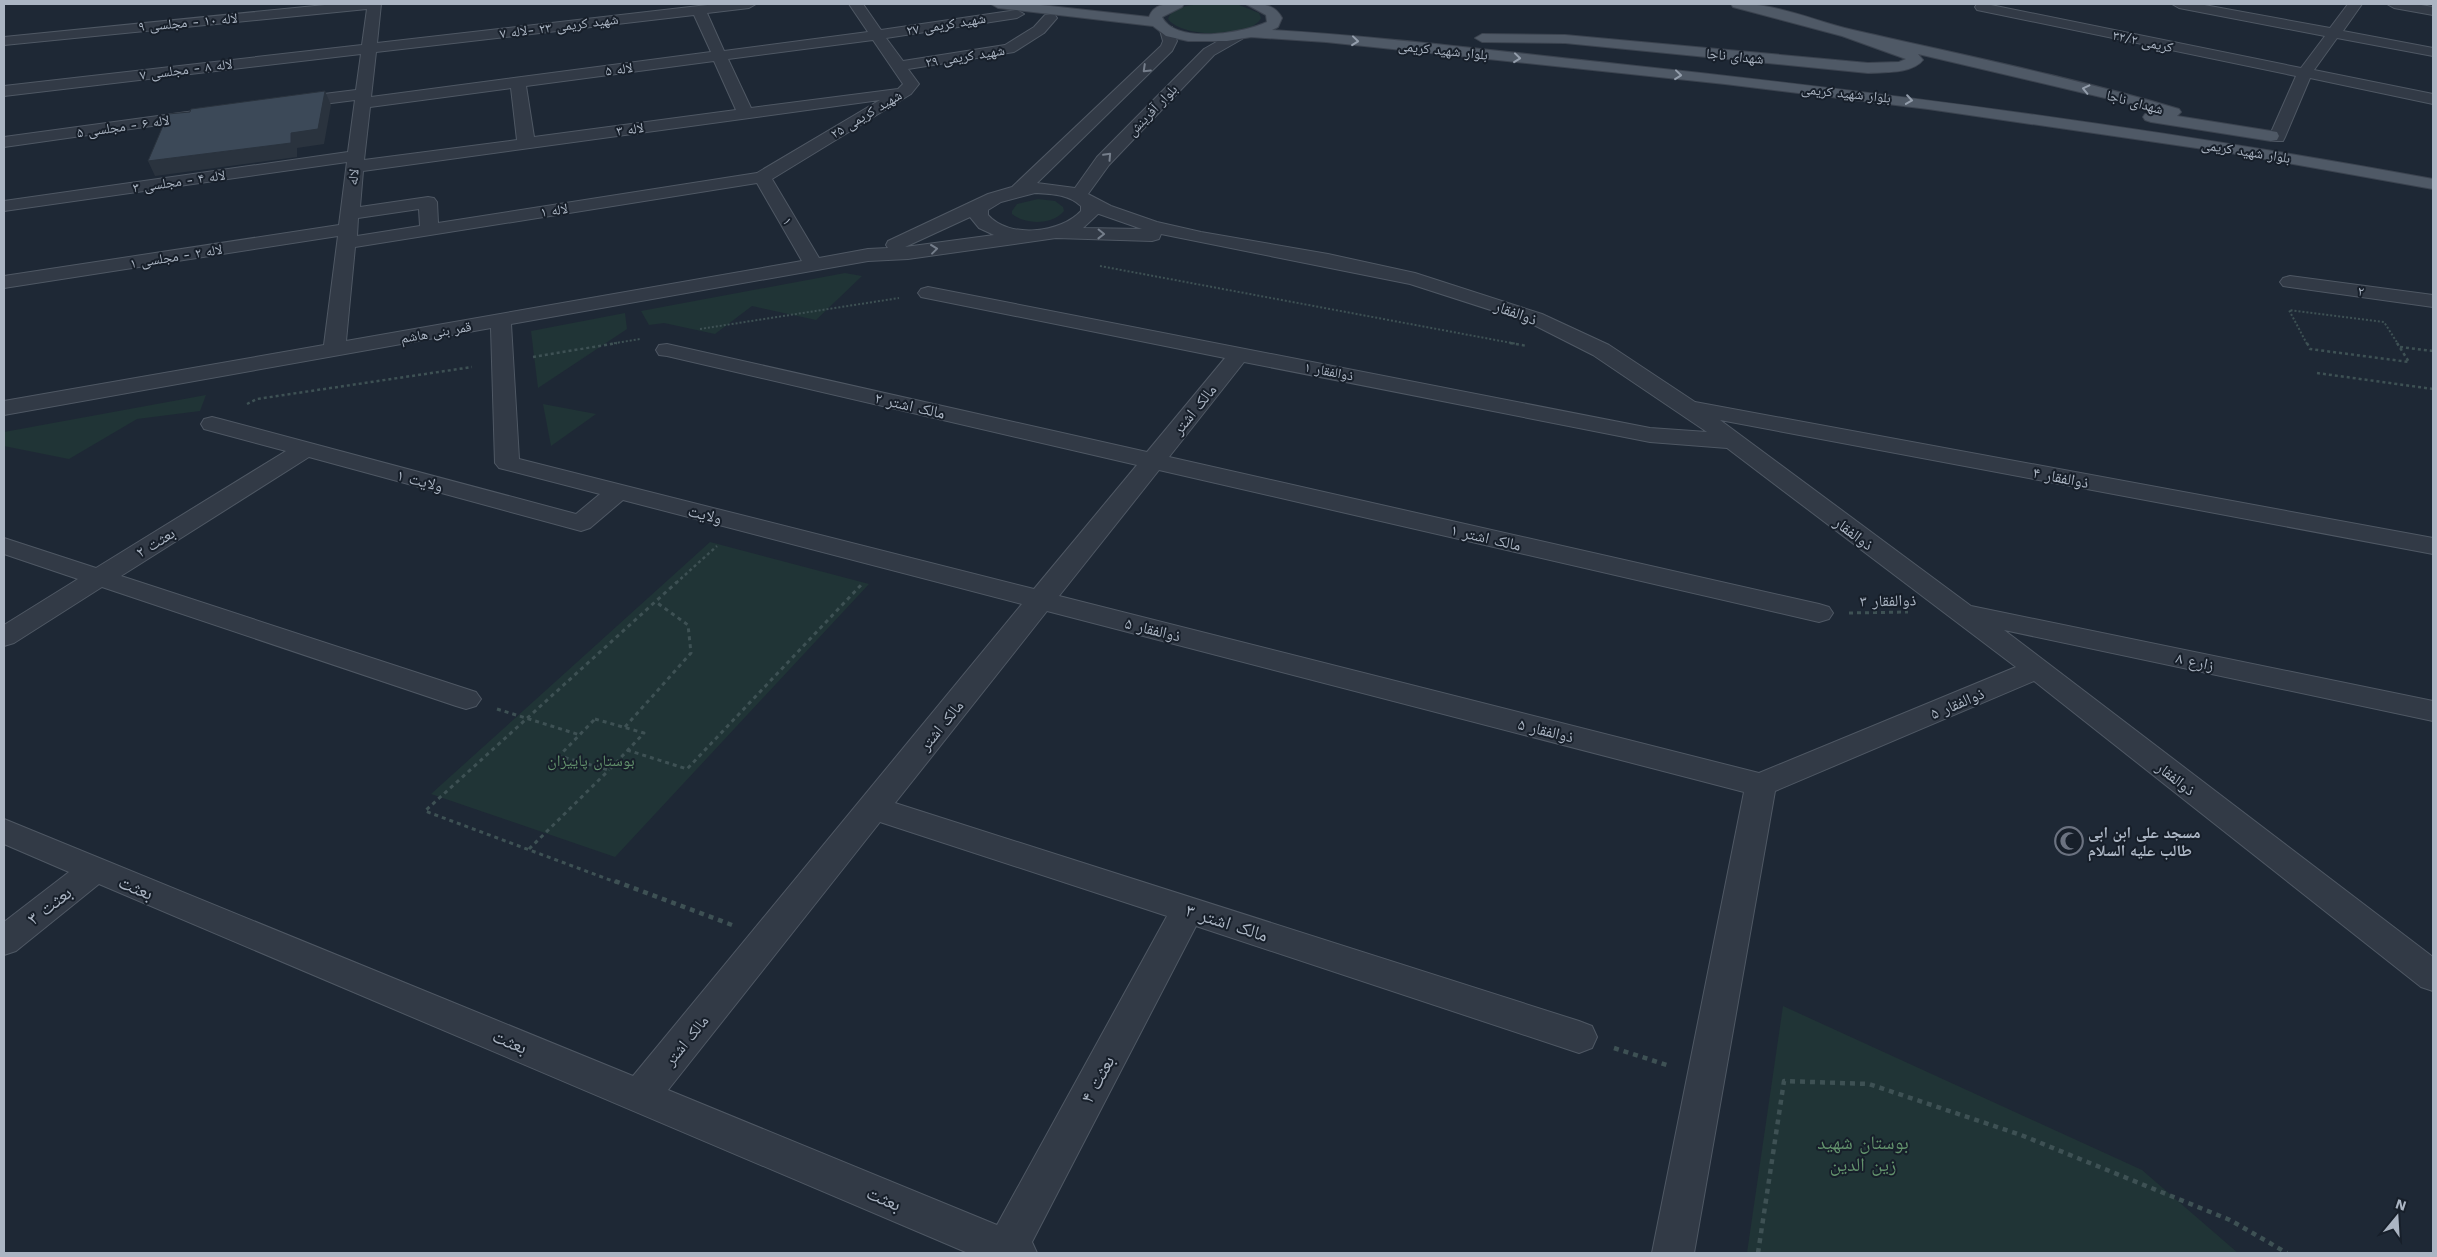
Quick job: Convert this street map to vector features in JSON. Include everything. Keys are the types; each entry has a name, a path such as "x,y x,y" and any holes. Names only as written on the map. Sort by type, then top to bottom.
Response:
{"main road":[{"path":"998,4 1111,14 1121,9 1121,6 1113,4"},
{"path":"1148,5 1164,4"},
{"path":"1161,26 1155,16 1161,10 1177,4"},
{"path":"1090,13 1161,26 1193,37 1237,36 1254,33 1273,24 1275,18 1272,12 1253,4"},
{"name":"شهدای ناجا","path":"1738,4 1847,34 2126,98 2217,126"},
{"name":"بلوار شهید کریمی","path":"1275,18 1420,32"},
{"path":"1328,38 1322,35 1323,29 1344,25"},
{"name":"بلوار شهید کریمی","path":"1254,33 1328,38 1897,99 2079,124 2433,184"},
{"name":"شهدای ناجا","path":"1472,37 1565,39 1868,68 1902,66 1913,63 1916,60 1916,57 1847,34"},
{"name":"بلوار شهید کریمی","path":"1472,37 1889,82"},
{"path":"1944,56 1961,65 1961,69 1948,72"},
{"path":"1902,66 1924,70"},
{"name":"بلوار شهید کریمی","path":"2121,112 2217,126 2296,141"}],"street":[{"name":"لاله ۱۰ - مجلسی ۹","path":"4,41 143,25 184,17 373,4"},
{"name":"لاله","path":"334,350 373,4"},
{"name":"شهید کریمی ۲۳ -لاله ۷","path":"368,48 749,4"},
{"name":"شهید کریمی ۲۵","path":"762,177 906,91 911,84 856,4"},
{"path":"2179,4 2433,52"},
{"path":"2276,138 2304,74 2355,4"},
{"path":"2394,4 2433,10"},
{"name":"کریمی ۳۲/۲","path":"1982,7 2433,99"},
{"path":"699,10 745,113"},
{"name":"شهید کریمی ۲۷","path":"876,35 1016,14"},
{"name":"شهید کریمی ۲۹","path":"899,66 1008,49 1039,30 1050,18"},
{"name":"بلوار آفرینش","path":"1019,190 1056,157 1167,48 1170,41 1161,26"},
{"name":"لاله ۵","path":"362,98 518,83 876,35"},
{"name":"بلوار آفرینش","path":"1082,197 1103,161 1209,52 1237,36"},
{"name":"لاله ۸ - مجلسی ۷","path":"4,91 368,48"},
{"path":"518,83 526,144"},
{"name":"لاله ۳","path":"355,162 526,144 906,91"},
{"path":"273,106 362,98"},
{"name":"لاله ۶ - مجلسی ۵","path":"4,142 214,114"},
{"name":"لاله ۴ - مجلسی ۳","path":"4,206 355,162"},
{"name":"لاله ۱","path":"347,229 428,230 762,177"},
{"name":"۱","path":"762,177 814,265"},
{"path":"868,256 914,237 1005,193 1019,190 1052,189 1082,197 1124,218 1201,238"},
{"path":"1052,233 1079,224 1086,218 1090,212 1090,205 1082,197"},
{"path":"347,229 428,202 428,230"},
{"path":"985,203 980,210 981,218 986,225 1012,234 1030,235"},
{"name":"لاله ۲ - مجلسی ۱","path":"4,282 347,229"},
{"path":"868,256 1052,233 1201,238"},
{"name":"ذوالفقار","path":"1201,238 1328,260 1405,277 1535,318 1601,350 1688,407 1958,612 2037,669 2433,977"},
{"name":"قمر بنی هاشم","path":"4,408 868,256"},
{"name":"۲","path":"2290,282 2433,301"},
{"name":"ذوالفقار ۱","path":"928,293 1650,435 1731,441"},
{"name":"ولایت","path":"500,321 507,463 1040,600"},
{"name":"مالک اشتر ۲","path":"667,350 1153,461"},
{"name":"مالک اشتر","path":"641,1095 875,808 1239,354"},
{"name":"ذوالفقار ۴","path":"1688,407 2433,546"},
{"name":"ولایت ۱","path":"212,424 581,523 618,492"},
{"name":"بعثت ۲","path":"4,636 306,449"},
{"name":"مالک اشتر ۱","path":"1153,461 1819,614"},
{"path":"4,546 466,699"},
{"name":"ذوالفقار ۵","path":"1040,600 1762,785 2037,669"},
{"name":"زارع ۸","path":"1958,612 2433,711"},
{"path":"1673,1253 1762,785"},
{"name":"مالک اشتر ۳","path":"875,808 1579,1036"},
{"name":"بعثت","path":"4,831 94,870 641,1095 1011,1251"},
{"name":"بعثت ۳","path":"4,941 94,870"},
{"name":"بعثت ۴","path":"1011,1251 1188,909"}],"path":[{"path":"1100,266 1536,348"},
{"path":"698,329 928,293"},
{"path":"2289,310 2384,322 2399,347 2409,362 2310,349 2289,310"},
{"path":"212,424 257,399 503,363 640,338"},
{"path":"2399,347 2433,351"},
{"path":"2316,373 2433,389"},
{"path":"741,524 425,811 768,938"},
{"path":"627,750 687,769 884,560"},
{"path":"625,727 691,653 688,626 656,602"},
{"name":"ذوالفقار ۳","path":"1819,614 1958,612"},
{"path":"526,719 580,735"},
{"path":"529,849 609,770 644,732 595,719 560,756 609,770"},
{"path":"1579,1036 1706,1078"},
{"path":"1758,1253 1784,1081 1869,1084 2021,1135 2230,1220 2287,1253"}],"green space":[{"path":"1204,4 1239,5 1259,13 1261,18 1255,25 1244,30 1216,34 1187,30 1175,25 1168,19 1178,9"},
{"path":"1038,199 1055,201 1063,207 1064,211 1053,219 1039,222 1024,220 1012,214 1017,204"},
{"path":"845,273 862,276 816,320 752,306 715,334 664,323 649,325 641,311"},
{"path":"625,313 627,329 538,388 531,331"},
{"path":"206,395 200,411 137,419 69,459 4,446 4,432"},
{"path":"543,404 596,414 551,446"},
{"name":"بوستان پاییزان","path":"710,542 869,584 615,857 431,794"},
{"name":"بوستان شهید زین الدین","path":"1783,1006 2142,1170 2238,1253 1747,1253"}],"building":[{"path":"325,91 318,129 291,133 291,143 148,161 168,114 190,112 191,109"}],"place":[{"name":"مسجد علی ابن ابی طالب علیه السلام","path":"2069,841"}]}
